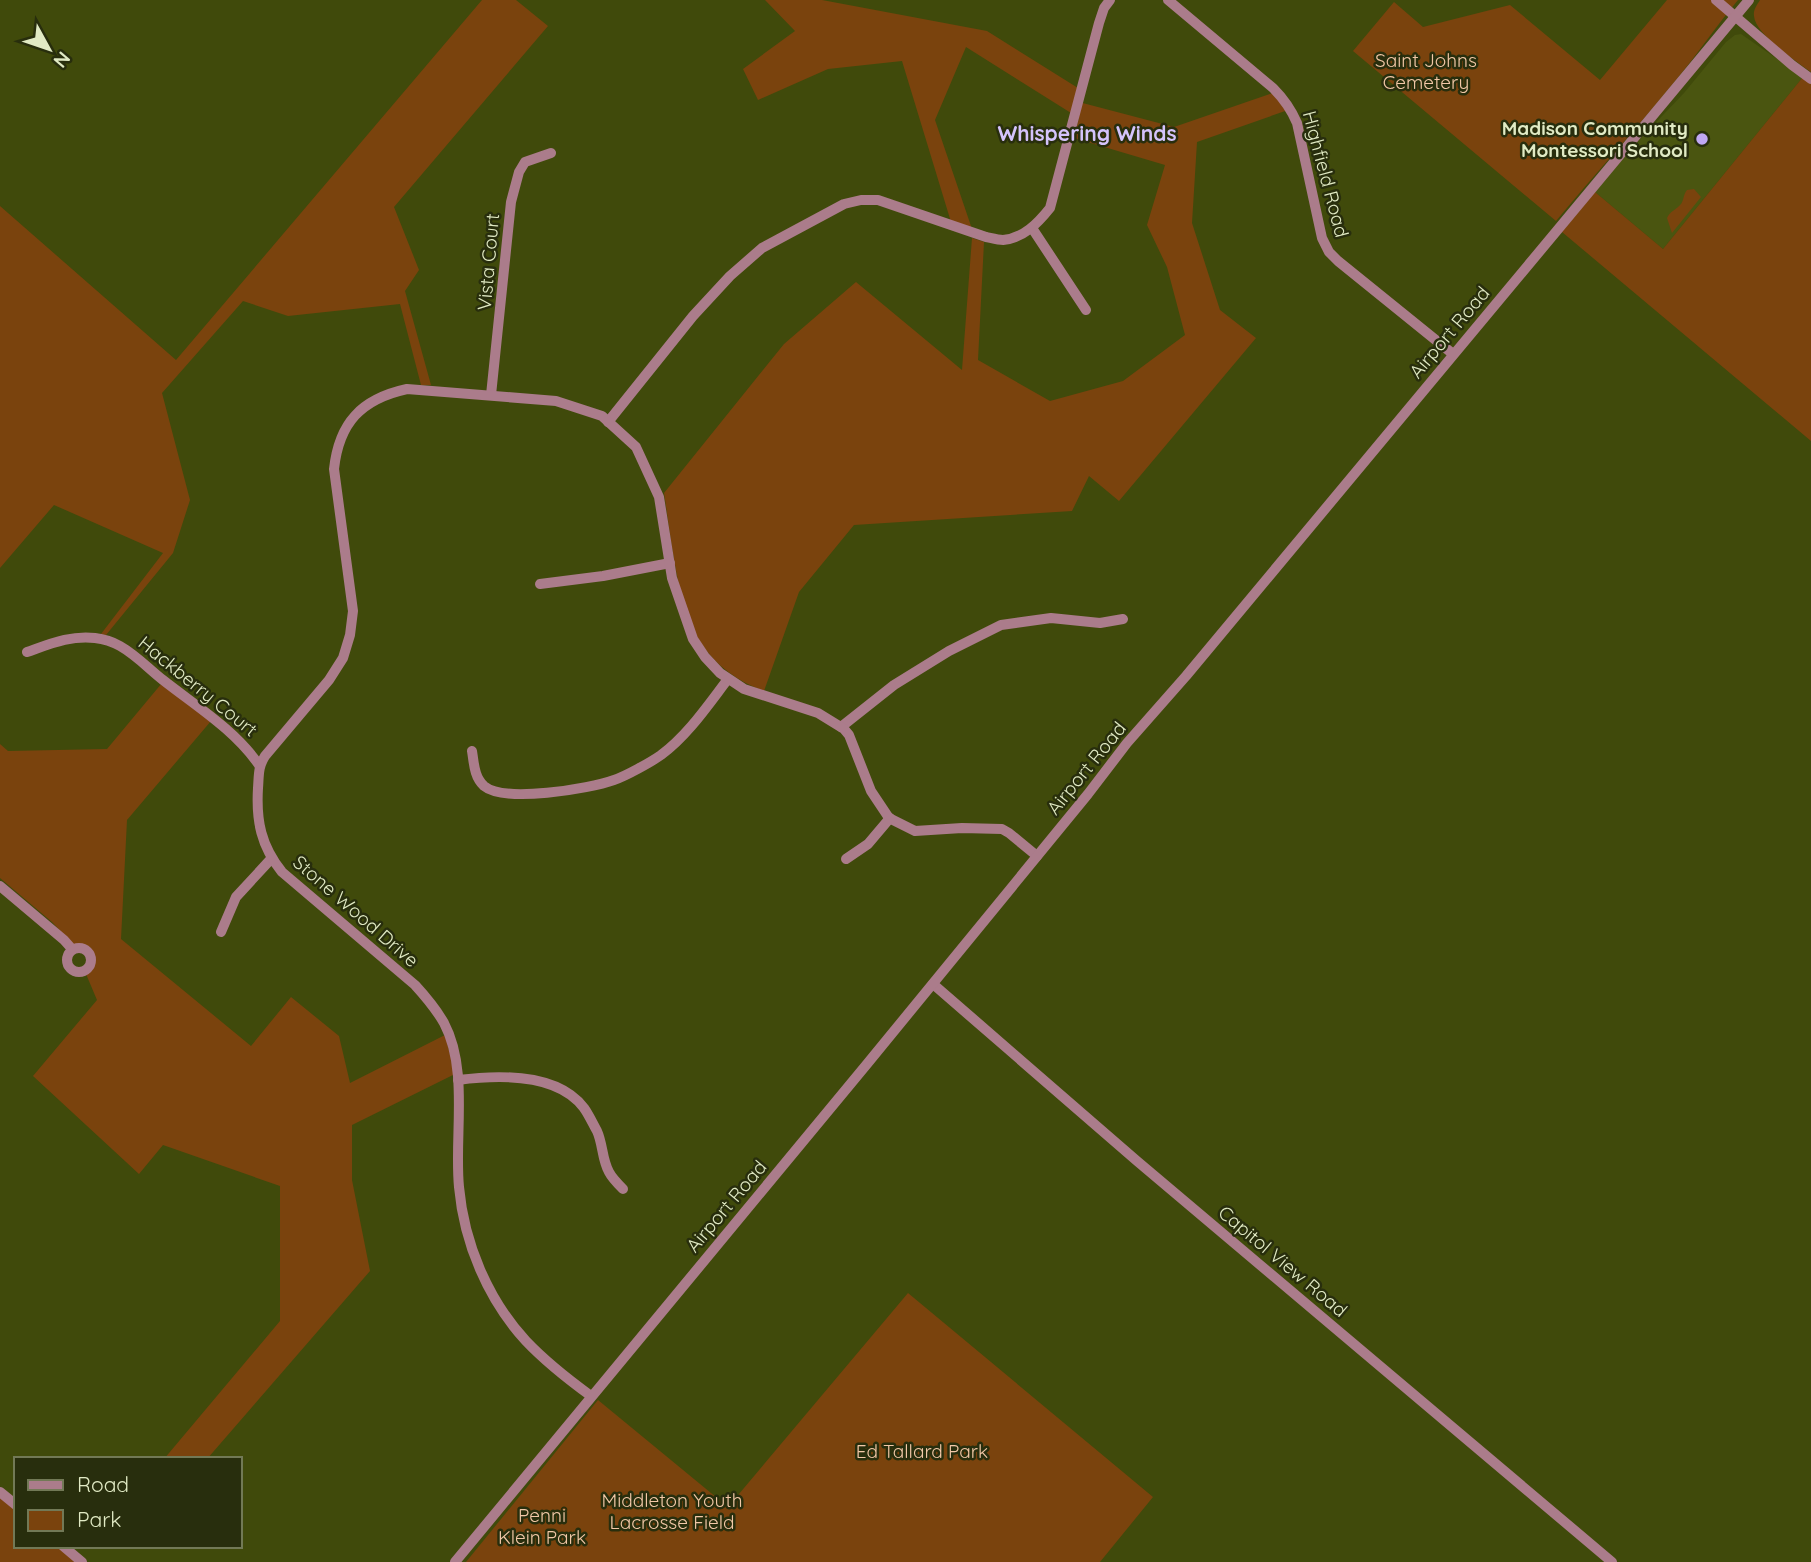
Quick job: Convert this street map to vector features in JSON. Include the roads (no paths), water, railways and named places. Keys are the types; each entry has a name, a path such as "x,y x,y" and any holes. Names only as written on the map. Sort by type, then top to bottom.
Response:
{"street":[{"path":"608,422 693,316 730,276 762,248 844,204 878,200 986,237 1003,240 1024,233 1038,224 1050,208 1098,23 1110,0"},
{"name":"Highfield Road","path":"1168,0 1273,88 1292,110 1322,238 1329,252 1453,354"},
{"path":"1716,0 1811,79"},
{"name":"Airport Road","path":"455,1562 933,984 1127,743 1186,676 1749,0"},
{"name":"Vista Court","path":"491,395 511,202 519,172 525,162 551,153"},
{"path":"1032,228 1086,310"},
{"path":"259,765 330,680 343,658 351,635 353,611 334,469 341,435 349,421 359,410 376,399 407,389 556,401 602,416 636,447 659,498 672,578 693,639 713,667 744,689 818,713 841,727 849,735 871,791 890,818 915,831 1002,829 1037,856"},
{"path":"540,584 603,576 670,563"},
{"path":"841,727 894,685 949,651 1001,625 1051,618 1100,623 1122,619"},
{"name":"Hackberry Court","path":"27,652 59,640 77,637 103,640 122,647 226,730 250,752 259,765"},
{"path":"472,751 477,778 496,793 548,794 615,780 661,756 686,733 728,679"},
{"name":"Stone Wood Drive","path":"259,765 259,825 271,859 282,872 415,985 432,1003 445,1025 453,1047 458,1080 459,1186 463,1216 482,1274 494,1297 524,1338 591,1396"},
{"path":"846,859 868,844 890,818"},
{"path":"221,932 236,897 271,859"},
{"path":"0,886 64,940 72,950"},
{"name":"Capitol View Road","path":"933,984 1137,1161 1612,1562"},
{"path":"458,1080 485,1076 524,1078 557,1086 565,1091 583,1107 598,1134 609,1172 622,1189"},
{"path":"0,1492 14,1503"},
{"path":"65,1548 82,1562"}],"place":[{"name":"Madison Community Montessori School","path":"1702,139"}],"district":[{"name":"Whispering Winds","path":"1087,133"}],"park label":[{"name":"Saint Johns Cemetery","path":"1426,71"},
{"name":"Ed Tallard Park","path":"922,1451"},
{"name":"Middleton Youth Lacrosse Field","path":"672,1511"},
{"name":"Penni Klein Park","path":"542,1526"}]}
